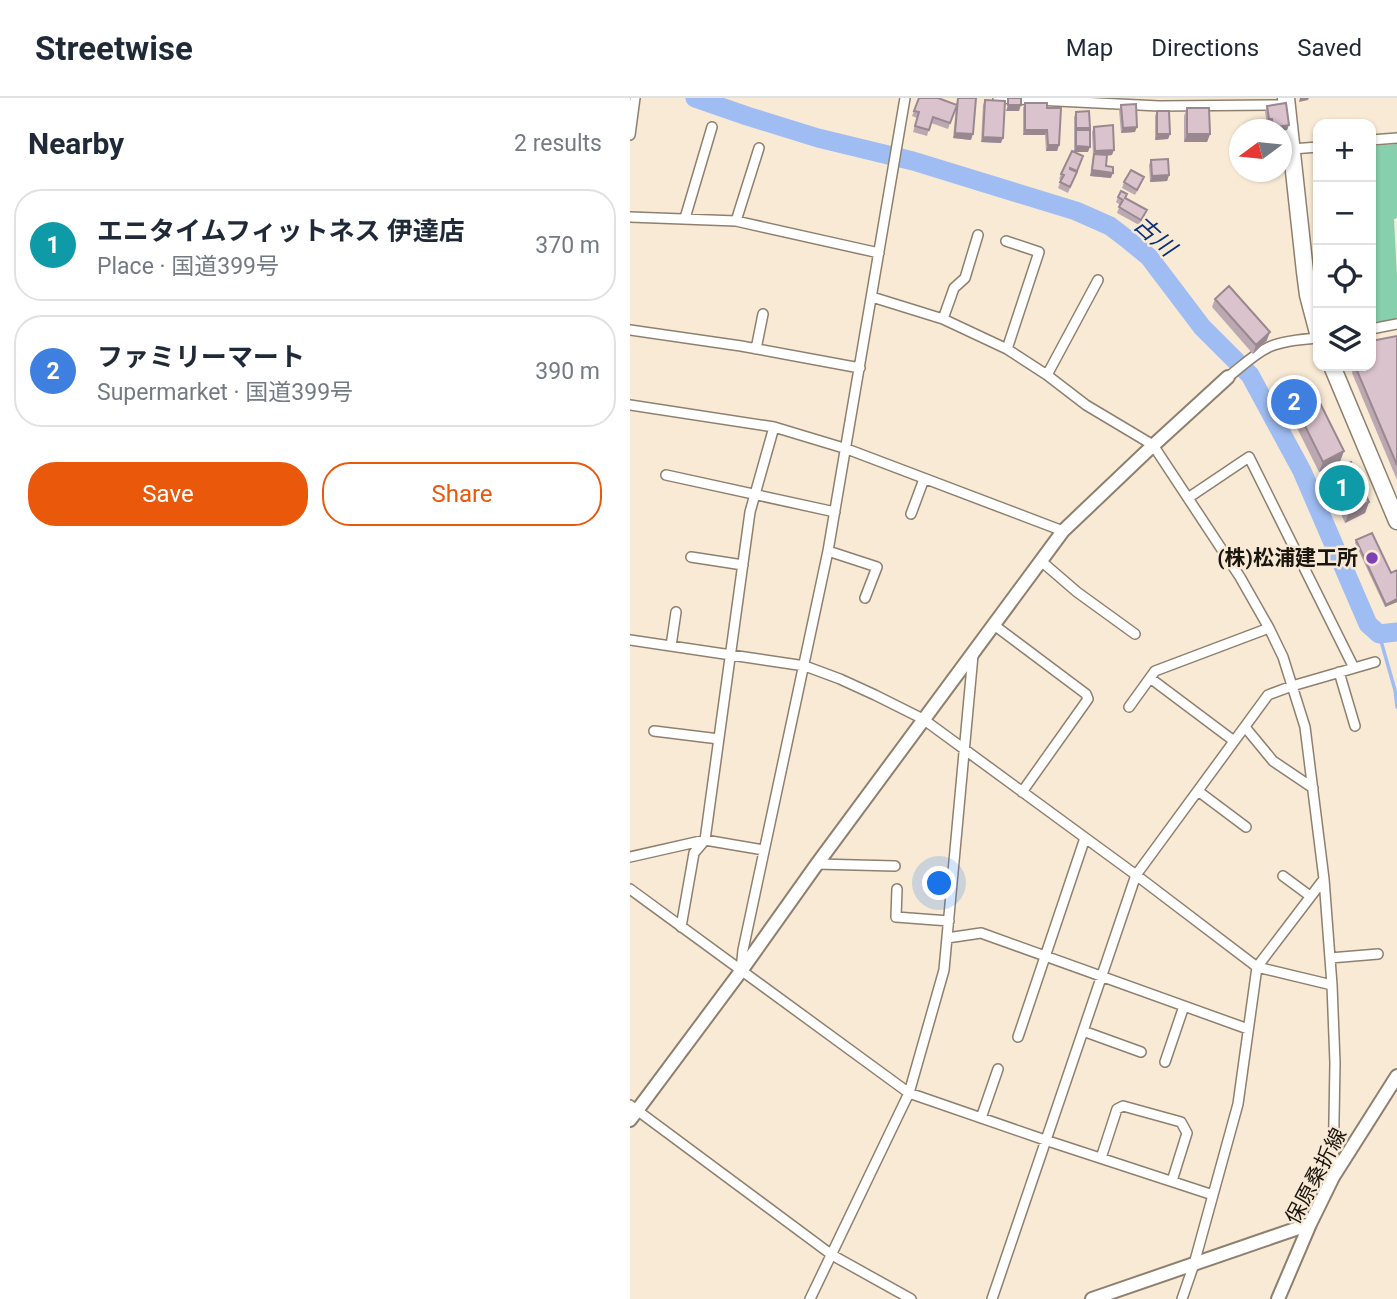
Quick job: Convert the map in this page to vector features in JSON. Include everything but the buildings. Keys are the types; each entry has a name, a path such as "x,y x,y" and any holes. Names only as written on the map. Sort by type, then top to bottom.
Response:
{"highway":[{"path":"1292,149 1305,272 1313,315"},
{"path":"1334,371 1397,521"}],"street":[{"path":"630,135 635,98"},
{"path":"741,971 743,950 828,551 905,98"},
{"path":"998,98 1159,106 1287,102"},
{"path":"685,218 712,127"},
{"path":"1376,140 1397,138"},
{"path":"1292,149 1313,147"},
{"path":"736,220 759,148"},
{"path":"630,217 736,220 879,253"},
{"path":"943,318 954,288 965,278 978,235"},
{"path":"1006,241 1039,251 1007,349"},
{"path":"1046,375 1098,280"},
{"path":"872,297 943,318 1007,349 1086,405 1153,445 1240,576 1269,628 1283,657 1305,727 1324,879 1335,1063 1333,1177"},
{"path":"756,349 763,314"},
{"path":"1376,328 1397,324"},
{"path":"630,330 860,368"},
{"path":"911,1299 832,1255 632,1112 741,971 1063,531 1248,360 1269,347 1313,337"},
{"path":"630,405 774,427 847,449 1063,531"},
{"path":"681,928 694,853 705,840 750,512 774,427"},
{"path":"1188,498 1249,457 1354,668"},
{"path":"666,475 835,512"},
{"path":"911,514 924,479"},
{"path":"828,551 877,567 865,598"},
{"path":"691,557 743,565"},
{"path":"1041,561 1077,592 1135,634"},
{"path":"671,646 676,612"},
{"path":"994,625 1086,694 1088,699 1022,792"},
{"path":"1129,707 1155,671 1269,628"},
{"path":"630,640 805,666 840,679 923,719 1257,967 1332,985"},
{"path":"810,1299 909,1093 944,970 974,653"},
{"path":"992,1299 1136,875 1268,695 1375,662"},
{"path":"1339,672 1355,726"},
{"path":"1150,678 1234,741"},
{"path":"1245,727 1273,761 1313,788"},
{"path":"654,730 719,739"},
{"path":"1198,791 1246,827"},
{"path":"1018,1037 1085,838"},
{"path":"630,857 705,840 764,850"},
{"path":"817,864 895,866"},
{"path":"1283,876 1310,897"},
{"path":"1182,1299 1238,1104 1257,967 1324,879"},
{"path":"630,889 909,1093 1213,1195"},
{"path":"897,889 896,917 949,921"},
{"path":"947,939 981,933 1248,1029"},
{"path":"1330,958 1378,954"},
{"path":"1166,1062 1184,1006"},
{"path":"1083,1031 1141,1052"},
{"path":"981,1118 998,1069"},
{"name":"保原桑折線","path":"1278,1299 1333,1177 1397,1076"},
{"path":"1101,1158 1118,1109 1123,1106 1181,1122 1188,1133 1172,1181"},
{"path":"1092,1299 1310,1224"}],"green space":[{"path":"1397,144 1397,218 1394,219 1397,320 1376,322 1376,182 1376,146"}],"waterway":[{"name":"古川","path":"695,98 818,138 913,161 1076,211 1110,226 1149,257 1202,327 1250,375 1302,471 1368,624 1379,634 1397,632"},
{"path":"1379,634 1395,690 1397,707"}],"place":[{"name":"ファミリーマート","path":"1294,402"},
{"name":"エニタイムフィットネス 伊達店","path":"1342,488"},
{"name":"(株)松浦建工所","path":"1372,558"}]}
